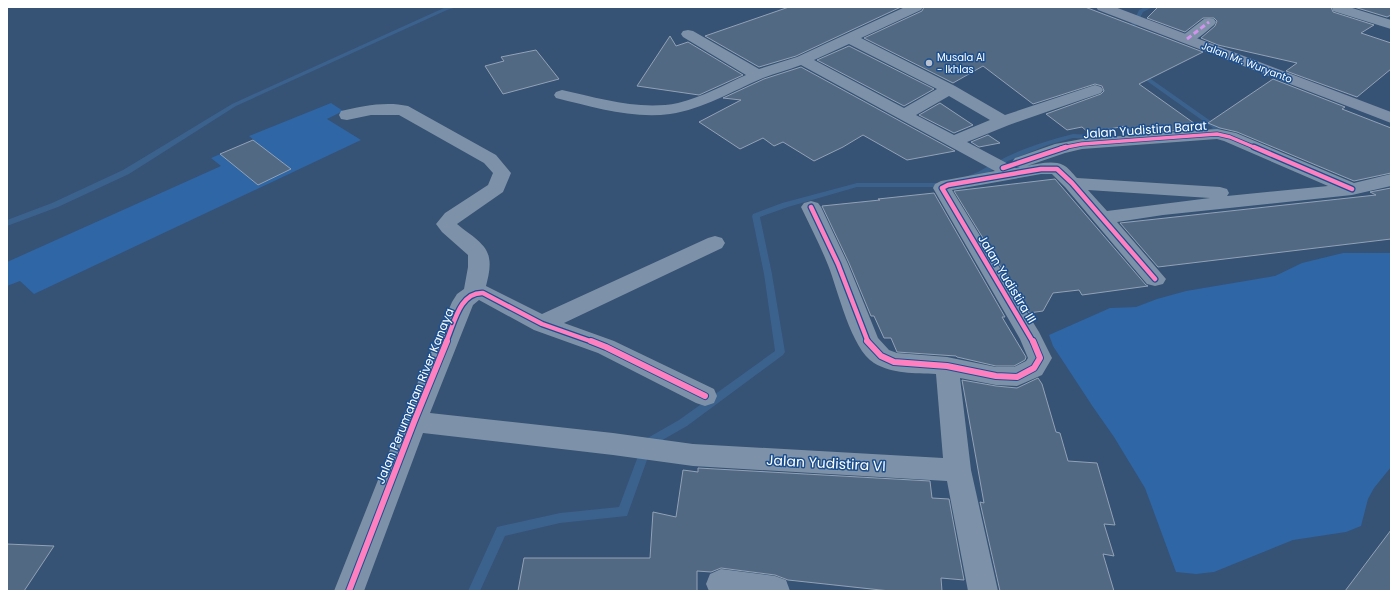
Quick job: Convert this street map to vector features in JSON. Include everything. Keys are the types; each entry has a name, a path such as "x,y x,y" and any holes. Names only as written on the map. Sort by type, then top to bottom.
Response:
{"main road":[{"name":"Jalan Mr. Wuryanto","path":"1103,7 1391,118"}],"street":[{"path":"562,95 629,109 671,109 687,105 758,75 802,60 916,7"},
{"path":"1338,8 1391,25"},
{"path":"1187,39 1209,22"},
{"path":"688,34 758,75"},
{"path":"849,38 949,89 1004,121"},
{"path":"802,60 1002,167 1050,168 1062,172 1155,279"},
{"path":"904,115 949,89"},
{"path":"953,141 1004,121 1095,90"},
{"path":"347,115 371,110 402,110 490,159 502,173 496,188 452,217 446,224 452,231 474,249 479,256 474,292 483,293 542,324 606,347 705,396"},
{"name":"Jalan Yudistira Barat","path":"1002,167 1061,148 1082,144 1217,134 1230,137 1352,189"},
{"name":"Jalan Yudistira III","path":"947,366 996,376 1017,377 1034,368 1040,358 1031,338 942,190 942,188 948,185 1002,167"},
{"path":"1102,218 1278,196 1352,189 1391,180"},
{"path":"1072,182 1278,196"},
{"path":"811,207 838,264 868,343 881,356 894,362 947,366 958,470 982,591"},
{"path":"542,324 715,243"},
{"name":"Jalan Perumahan River Kanaya","path":"349,591 414,422 463,302 474,292"},
{"name":"Jalan Yudistira VI","path":"414,422 613,444 693,455 958,470"},
{"path":"721,584 775,591"}],"shaded area":[{"path":"331,103 343,111 327,119 361,140 34,294 20,281 7,286 7,262 221,166 211,158 254,140 249,136"},
{"path":"1343,253 1391,253 1391,467 1374,488 1368,499 1361,526 1346,532 1293,540 1214,572 1196,574 1176,572 1145,488 1114,437 1053,346 1049,335 1110,308 1136,307 1157,299 1186,291 1275,276 1302,263"}],"building":[{"path":"789,7 901,7 796,56 759,67 705,36"},
{"path":"924,7 1085,7 1203,52 1139,84 1198,126 1172,131 1134,134 1125,126 1089,133 1082,127 1067,130 1046,114 1101,94 1104,91 1102,86 1095,84 1033,104 983,66 953,83 864,38 922,11"},
{"path":"1158,7 1331,7 1333,12 1374,25 1361,33 1391,43 1391,69 1357,97 1286,71 1297,63 1218,45 1201,38 1215,26 1217,21 1214,18 1203,18 1185,32 1147,18"},
{"path":"1354,7 1391,7 1391,15 1387,17"},
{"path":"670,36 676,46 688,42 743,75 699,95 637,86"},
{"path":"849,46 934,89 904,106 817,60"},
{"path":"536,50 559,79 503,94 485,66 504,61 501,57"},
{"path":"801,67 955,151 907,160 863,135 843,147 814,161 783,142 774,146 763,138 740,149 699,122 741,100 723,98 764,79"},
{"path":"1273,79 1345,107 1342,109 1391,128 1391,173 1354,181 1237,132 1220,128 1208,123"},
{"path":"940,103 973,125 954,133 919,115"},
{"path":"988,135 1000,143 979,147 971,142"},
{"path":"253,140 291,169 258,185 220,154"},
{"path":"1055,179 1148,286 1082,295 1079,290 1053,293 1043,311 1029,313 954,191"},
{"path":"1391,188 1391,239 1158,267 1120,223 1376,195 1370,192"},
{"path":"934,193 1005,317 1002,317 1026,357 1025,360 1014,366 996,366 956,356 897,352 891,338 884,338 874,316 871,316 849,263 822,206"},
{"path":"1038,378 1042,384 1056,432 1060,433 1068,461 1097,463 1115,525 1104,524 1114,556 1103,554 1114,591 1000,591 980,502 984,503 962,380 1017,388"},
{"path":"698,468 930,481 932,498 949,499 964,580 941,578 942,591 890,591 788,580 775,575 721,568 711,572 697,571 697,591 518,591 524,558 650,558 653,512 676,517 683,470 698,472"},
{"path":"1391,530 1391,591 1345,591"},
{"path":"7,544 54,546 24,591 7,591"}],"waterway":[{"path":"7,223 55,205 126,172 234,105 445,9 454,7"},
{"path":"1124,34 1135,23 1141,11 1150,7"},
{"path":"1139,73 1219,129 1207,132"},
{"path":"968,178 976,176 1005,159 1045,143 1073,136 1117,138"},
{"path":"474,591 501,531 560,518 623,512 648,443 683,423 780,352 768,274 756,216 785,205 857,185 938,185 946,183"}],"marked path":[{"path":"1187,39 1209,22"}],"cycle path":[{"path":"1003,168 1061,148 1082,144 1217,134 1230,137 1352,189"},
{"path":"811,207 838,264 868,343 881,356 894,362 947,366 996,376 1017,377 1034,368 1040,358 1031,338 943,192 942,188 948,185 1041,169 1057,169 1072,183 1155,279"},
{"path":"349,591 414,422 463,302 472,294 483,293 542,324 606,347 705,396"}],"place":[{"name":"Musala Al - Ikhlas","path":"929,63"}]}
